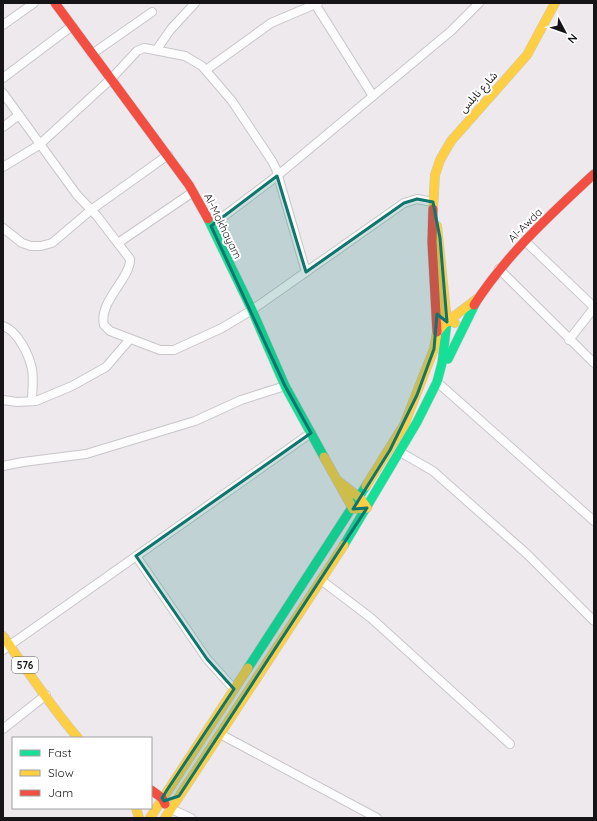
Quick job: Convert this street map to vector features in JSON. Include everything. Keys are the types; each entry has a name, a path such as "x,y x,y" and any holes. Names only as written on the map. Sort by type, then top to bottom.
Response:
{"main road":[{"name":"Al-Mokhayam","path":"55,3 168,155 193,192 252,310 285,386 353,509"},
{"name":"شارع نابلس","path":"432,202 435,175 445,150 451,141 527,55 555,3"},
{"name":"Al-Awda","path":"478,298 499,270 524,241 594,174"},
{"path":"150,818 159,800 353,509 404,425 434,349 437,332 432,242 432,202"},
{"path":"432,202 440,238 447,322 446,346 437,382"},
{"path":"436,302 441,316 447,322 456,323 464,318 478,298"},
{"path":"165,818 367,508 417,422 478,298"},
{"path":"437,332 447,322"},
{"path":"337,480 360,498 367,508"},
{"path":"353,509 367,508"},
{"name":"576","path":"3,636 7,648 46,695"},
{"path":"46,695 61,719 77,737"},
{"path":"46,695 87,737"},
{"path":"165,818 156,787 179,771"},
{"path":"159,800 179,796"}],"street":[{"path":"3,25 34,3"},
{"path":"157,49 171,29 195,3"},
{"path":"211,226 451,31 479,3"},
{"path":"206,70 271,23 317,4 372,96"},
{"path":"92,54 152,12"},
{"path":"3,78 72,26"},
{"path":"3,167 40,144 111,80 137,51 144,48 157,49 191,58 206,70 232,102 279,172 306,272"},
{"path":"3,93 77,196 91,210 129,256 130,262 109,299 103,321 106,328 110,331 160,350 170,351 222,328 252,310 404,203 416,199 432,202"},
{"path":"3,127 20,115"},
{"path":"3,228 22,243 31,246 41,246 56,241 91,210 168,155"},
{"path":"118,243 193,192"},
{"path":"524,241 593,304 569,340"},
{"path":"499,270 594,363"},
{"path":"3,326 12,331 24,348 32,370 32,401"},
{"path":"3,400 32,401 72,386 106,367 130,339"},
{"path":"437,382 594,521"},
{"path":"3,466 86,454 195,421 241,400 285,386"},
{"path":"7,648 311,433"},
{"path":"400,452 433,471 527,554 594,620"},
{"path":"136,556 207,659 234,688"},
{"path":"321,580 371,618 510,744"},
{"path":"3,729 46,695"},
{"path":"220,734 376,818"},
{"path":"171,809 191,818"}],"highlighted area":[{"path":"277,176 306,272 404,203 417,199 433,202 440,238 447,322 437,314 434,349 417,395 390,450 353,509 367,508 179,796 164,801 162,798 167,790 234,689 207,659 136,556 311,433 285,386 211,226"}],"traffic: fast":[{"path":"208,219 252,310 285,386 324,457"},
{"path":"448,359 476,302"},
{"path":"344,545 417,422 437,382 442,363 447,322"},
{"path":"248,668 366,486"}],"traffic: slow":[{"path":"433,209 435,175 440,160 451,141 527,55 555,3"},
{"path":"437,226 447,322"},
{"path":"366,486 404,425 434,349 437,332 444,324 478,298"},
{"path":"436,302 444,319 455,323"},
{"path":"324,457 353,509 367,508 360,498 337,480"},
{"path":"165,818 344,545"},
{"path":"3,636 49,701 77,737"},
{"path":"150,818 248,668"},
{"path":"136,809 139,818"}],"traffic: jam":[{"path":"55,3 189,185 208,219"},
{"path":"474,305 500,269 515,252 545,220 594,174"},
{"path":"433,209 432,242 437,332"},
{"path":"152,791 162,798 165,804"}]}
